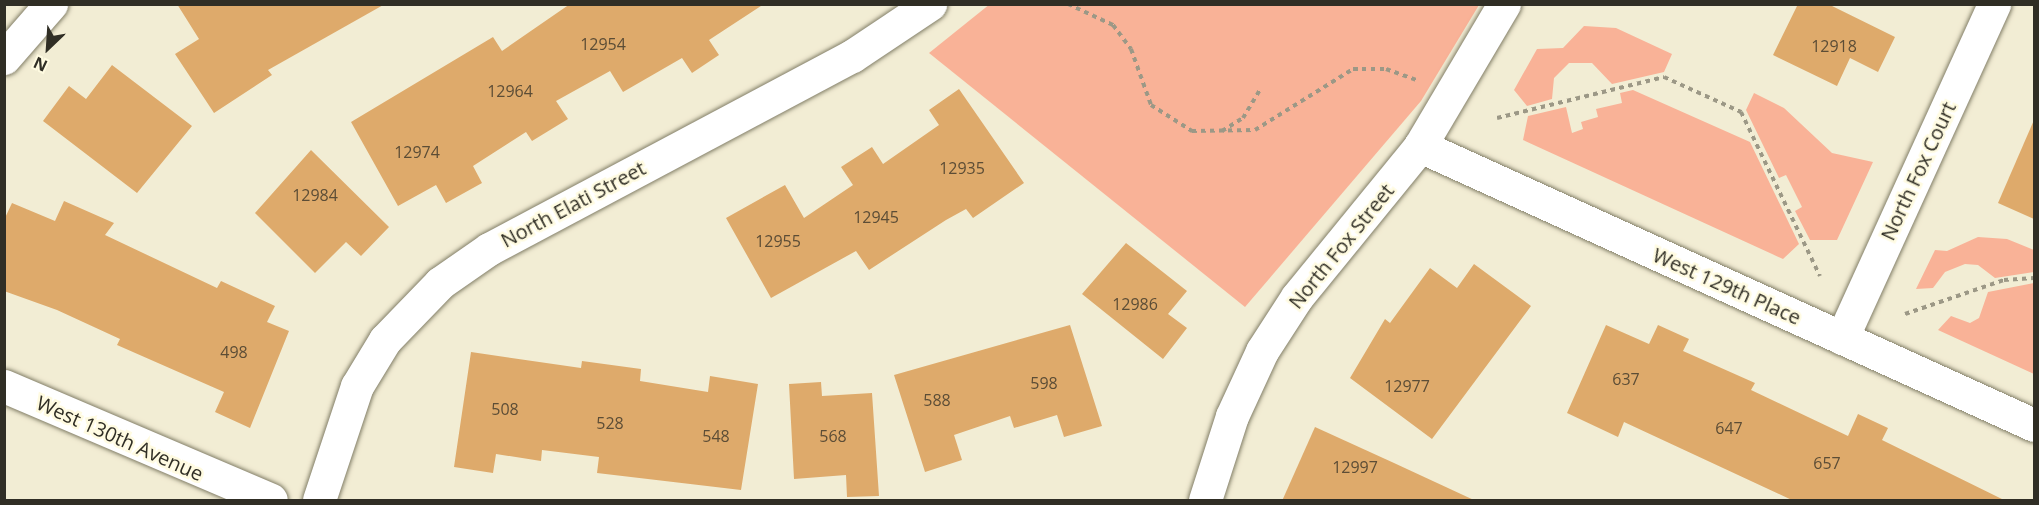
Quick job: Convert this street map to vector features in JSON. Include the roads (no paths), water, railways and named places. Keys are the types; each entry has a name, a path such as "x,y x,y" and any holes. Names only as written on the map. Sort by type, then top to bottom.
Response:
{"street":[{"path":"4,58 51,4"},
{"name":"North Elati Street","path":"319,501 357,386 385,340 440,283 489,249 852,56 930,4"},
{"name":"North Fox Street","path":"1205,501 1232,416 1268,341 1420,146 1504,4"},
{"name":"North Fox Court","path":"1842,338 1994,4"},
{"name":"West 129th Place","path":"1420,146 2034,425"},
{"name":"West 130th Avenue","path":"4,386 271,501"}]}
